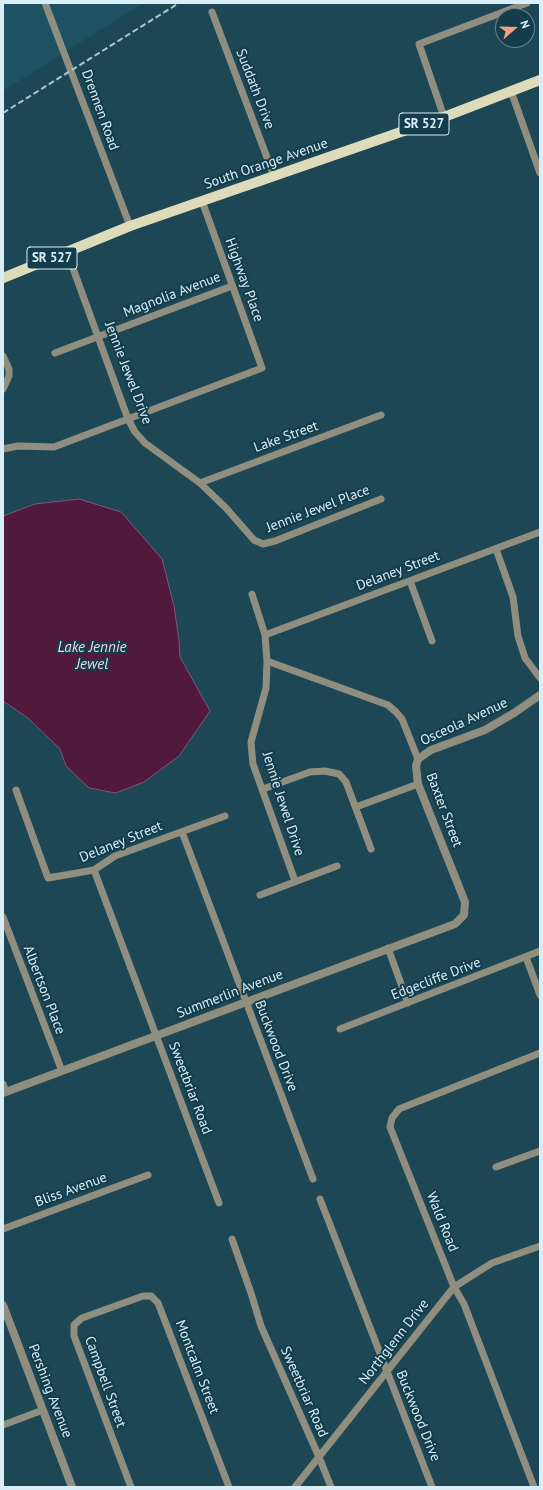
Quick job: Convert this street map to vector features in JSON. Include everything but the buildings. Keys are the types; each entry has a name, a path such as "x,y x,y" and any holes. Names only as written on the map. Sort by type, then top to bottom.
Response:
{"main road":[{"name":"South Orange Avenue","path":"3,278 130,226 444,117 540,80"}],"street":[{"name":"Drennen Road","path":"45,3 130,226"},
{"path":"444,117 419,44 527,3"},
{"name":"Suddath Drive","path":"212,12 274,176"},
{"path":"511,91 540,174"},
{"name":"Highway Place","path":"128,419 262,368 202,201"},
{"name":"Jennie Jewel Drive","path":"67,252 99,336 128,419 135,432 145,443 200,483 226,508 246,532"},
{"name":"Magnolia Avenue","path":"55,353 232,286"},
{"path":"3,356 9,369 9,376 3,389"},
{"name":"Lake Street","path":"200,483 381,415"},
{"path":"3,449 18,446 54,447 128,419"},
{"name":"Jennie Jewel Place","path":"246,532 258,543 269,543 381,499"},
{"name":"Delaney Street","path":"265,636 540,532"},
{"path":"496,549 513,597 518,636 525,658 540,678"},
{"path":"410,581 432,641"},
{"name":"Jennie Jewel Drive","path":"252,594 265,636 267,661 266,688 251,742 253,764 295,881"},
{"name":"Baxter Street","path":"267,661 388,705 402,719 418,759 416,773 418,784 463,894 465,908 464,915"},
{"name":"Osceola Avenue","path":"418,759 431,750 471,736 499,722 540,695"},
{"path":"263,790 310,772 325,771 339,774 346,782 372,849"},
{"path":"356,807 418,784"},
{"name":"Delaney Street","path":"16,790 48,878 94,870 115,856 225,816"},
{"name":"Buckwood Drive","path":"182,832 313,1178"},
{"path":"260,895 337,866"},
{"name":"Sweetbriar Road","path":"94,870 219,1203"},
{"name":"Summerlin Avenue","path":"4,1090 62,1072 388,948 456,924 464,915"},
{"name":"Albertson Place","path":"3,917 62,1072"},
{"path":"388,948 408,1003"},
{"name":"Edgecliffe Drive","path":"340,1029 540,951"},
{"path":"526,957 540,995"},
{"name":"Wald Road","path":"534,1487 464,1304 454,1287 390,1126 392,1118 399,1109 540,1053"},
{"path":"496,1167 540,1151"},
{"name":"Bliss Avenue","path":"3,1229 148,1176"},
{"name":"Buckwood Drive","path":"320,1199 386,1373 408,1423 432,1487"},
{"name":"Sweetbriar Road","path":"232,1240 251,1293 260,1326 331,1487"},
{"name":"Northglenn Drive","path":"295,1487 454,1287 492,1263 540,1246"},
{"name":"Montcalm Street","path":"113,1307 143,1296 151,1296 158,1303 229,1487"},
{"name":"Pershing Avenue","path":"3,1305 72,1487"},
{"name":"Campbell Street","path":"113,1307 82,1318 74,1325 74,1336 131,1487"},
{"path":"3,1425 43,1410"}],"shaded area":[{"path":"3,3 143,3 3,91"}],"water":[{"name":"Lake Jennie Jewel","path":"79,499 121,512 162,559 174,606 180,657 210,711 179,756 144,782 116,793 89,788 66,766 60,749 28,718 3,701 3,516 35,504"}],"railway":[{"path":"3,113 179,3"}]}
